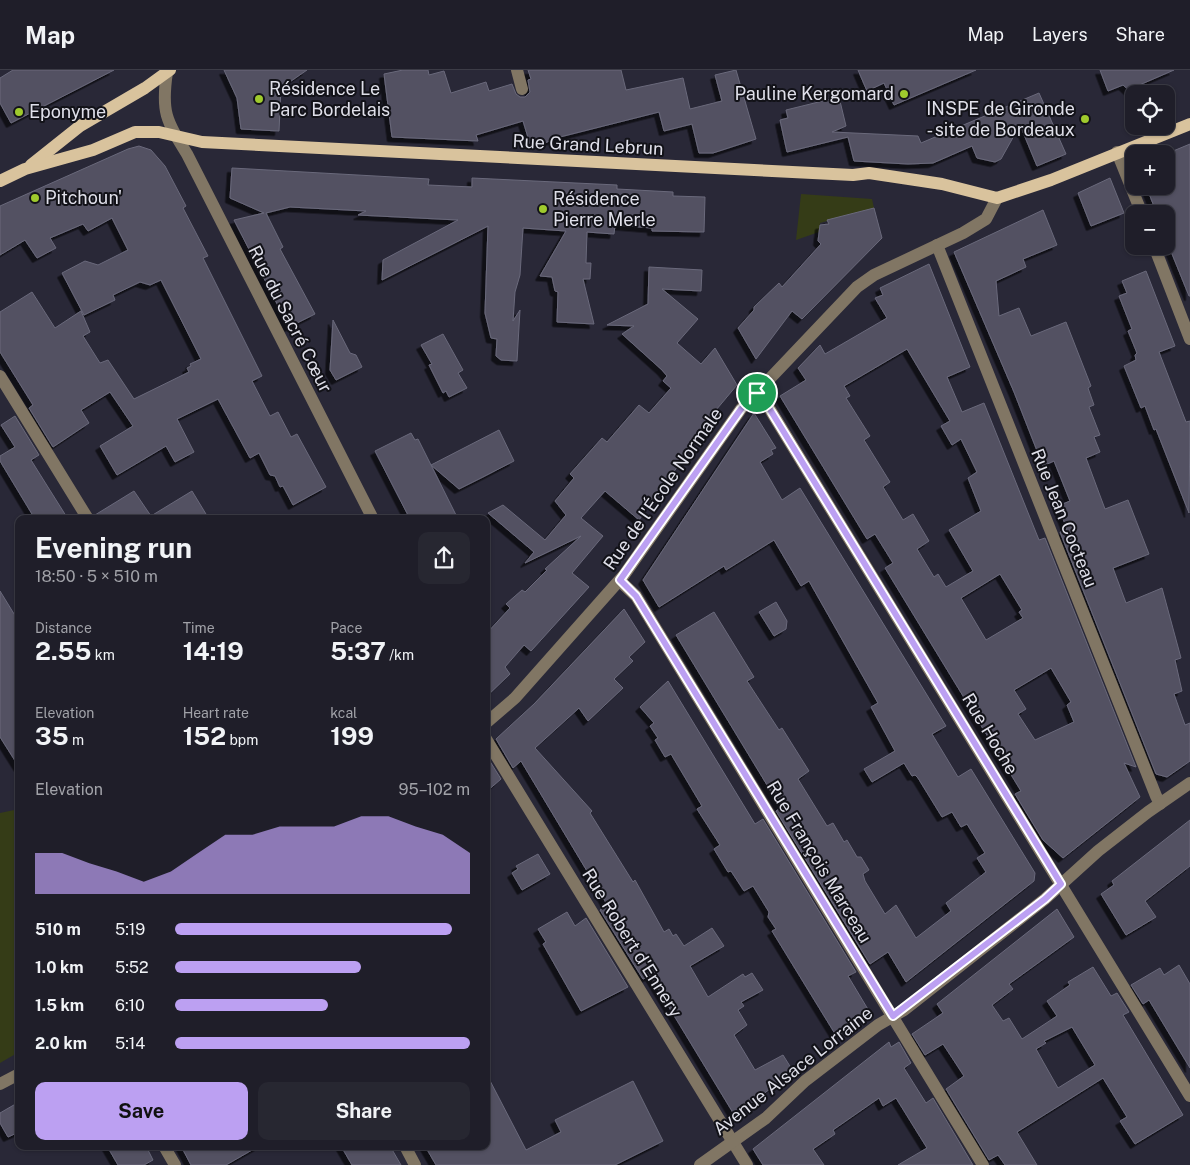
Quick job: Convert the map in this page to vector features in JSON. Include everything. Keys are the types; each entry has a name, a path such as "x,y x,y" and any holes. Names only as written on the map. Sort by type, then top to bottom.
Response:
{"main road":[{"path":"0,182 26,169 80,126 169,71"},
{"path":"998,198 1051,180 1190,124"},
{"name":"Rue Grand Lebrun","path":"26,169 93,150 135,132 159,132 202,142 835,175 853,175 869,172 942,184 998,198"}],"street":[{"path":"516,70 522,89"},
{"name":"Rue du Sacré Cœur","path":"169,71 164,109 167,122 176,136 371,515"},
{"path":"1117,152 1138,205"},
{"name":"Rue de l'École Normale","path":"490,720 515,698 620,580 741,409 857,287 874,275 986,219 998,198"},
{"name":"Rue Jean Cocteau","path":"937,245 1160,804"},
{"path":"1157,255 1190,339"},
{"path":"0,376 86,515"},
{"name":"Rue Hoche","path":"757,393 766,403 1190,1096"},
{"name":"Rue François Marceau","path":"620,580 636,596 983,1165"},
{"name":"Rue Robert d'Ennery","path":"490,745 747,1165"},
{"name":"Avenue Alsace Lorraine","path":"700,1165 766,1118 805,1081 1037,905 1098,851 1190,783"},
{"path":"0,1084 15,1076"},
{"path":"166,1150 175,1165"},
{"path":"407,1150 416,1165"}],"green space":[{"path":"801,194 872,199 874,208 820,223 819,232 796,240"},
{"path":"15,810 15,1054 0,1063 0,813"}],"building":[{"path":"13,70 114,70 11,123 0,103 0,78"},
{"name":"Résidence Le Parc Bordelais","path":"224,70 307,70 281,88 279,131 241,129 237,98"},
{"path":"403,70 428,70 429,75 444,71 451,93 486,82 489,91 512,84 516,94 520,97 525,97 530,92 528,80 531,79 528,70 621,70 626,90 683,78 690,109 722,101 715,75 736,70 756,139 713,153 699,153 692,124 664,131 659,112 560,137 542,144 541,140 530,144 523,121 476,135 478,141 392,137 384,74"},
{"name":"INSPE de Gironde - site de Bordeaux","path":"858,70 976,70 894,105 884,83 867,91"},
{"path":"1100,70 1174,70 1139,85 1125,85 1125,87 1123,85 1108,91"},
{"path":"1039,93 1066,154 1037,166 1020,125 1001,159 995,162 977,158 972,146 933,163 908,164 854,161 848,137 787,152 780,120 788,118 786,110 839,97 846,126 832,132 918,136 921,143"},
{"path":"1190,144 1190,296 1172,255 1175,255 1175,205 1153,205 1150,195 1175,195 1175,150"},
{"path":"139,146 151,150 165,166 186,206 183,208 208,256 203,258 262,376 252,381 270,416 278,412 291,437 297,434 326,487 293,505 283,486 280,487 275,476 270,475 259,453 250,458 218,399 177,419 194,452 175,462 166,446 117,475 100,446 133,426 110,392 81,410 89,423 53,447 29,408 33,405 0,352 0,312 32,292 55,328 81,311 90,332 83,336 100,363 108,360 134,399 189,372 187,368 191,366 190,364 201,359 161,280 150,285 140,282 113,295 115,300 84,315 62,273 85,261 98,265 128,250 112,218 88,231 83,224 50,238 56,248 37,258 25,240 0,255 0,206 128,149"},
{"path":"232,168 429,179 428,185 472,187 472,178 617,185 617,189 673,192 673,196 705,197 704,232 652,231 652,228 615,225 614,234 587,232 586,263 591,263 590,279 583,279 594,324 557,322 558,292 555,291 552,277 540,276 566,231 523,228 520,275 515,292 513,321 520,310 517,361 501,360 496,356 497,339 491,338 485,313 488,226 382,280 383,260 458,220 358,215 366,211 290,207 266,213 283,247 280,249 315,314 289,327 234,220 264,213 230,198"},
{"path":"1110,178 1124,213 1091,226 1078,193"},
{"path":"874,208 882,238 802,319 792,311 756,359 738,328 754,310 754,307 779,283 782,287 821,244 818,241 820,225 829,224 827,220"},
{"path":"1043,210 1057,245 1023,259 1026,267 996,281 999,316 1019,308 1031,336 1066,322 1091,386 1088,388 1094,405 1089,407 1100,435 1094,437 1100,452 1086,458 1105,509 1128,500 1149,554 1113,568 1126,603 1162,588 1181,658 1175,660 1182,691 1174,694 1185,725 1190,723 1190,761 1167,777 1156,774 1060,532 1067,529 1058,506 1070,501 1054,461 1043,466 1014,392 954,252"},
{"path":"929,264 970,367 947,377 962,412 984,403 1039,540 1045,538 1136,767 1124,763 1140,797 1063,858 1043,840 1015,794 1021,791 885,568 893,563 875,534 867,539 780,396 806,380 798,368 820,345 825,354 887,318 875,298 883,295 880,288","holes":["907,349 950,421 941,426 952,445 961,439 977,472 968,478 981,511 949,530 973,571 946,587 938,574 934,577 917,549 929,541 913,514 903,520 883,487 890,482 864,440 870,436 846,398 850,396 844,386","1000,574 1022,610 1019,612 1023,618 986,640 961,598","1051,668 1071,702 1067,705 1074,722 1035,740 1018,714 1026,709 1014,690"]},
{"path":"649,267 702,270 701,291 662,289 698,319 677,343 701,364 715,348 737,385 711,416 714,416 639,520 605,491 581,518 603,536 572,573 589,587 531,651 524,645 505,667 510,674 490,693 490,630 510,608 506,604 522,590 525,592 547,570 545,569 581,536 525,563 534,552 488,513 503,505 545,540 566,515 555,501 574,478 570,474 602,438 607,442 639,405 649,413 671,388 663,381 667,376 662,370 622,334 634,326 607,325 648,304"},
{"path":"1146,271 1175,346 1159,352 1186,422 1190,421 1189,513 1156,429 1154,430 1145,406 1141,408 1124,366 1136,360 1135,355 1137,353 1128,331 1132,329 1119,296 1127,293 1122,281"},
{"path":"333,320 350,353 356,355 362,367 336,380 330,370"},
{"path":"443,334 463,370 458,373 467,388 449,397 446,391 443,393 429,365 432,364 421,345"},
{"path":"754,413 776,448 771,450 773,454 760,462 782,500 800,488 946,726 932,734 958,777 971,769 1035,873 1034,881 906,982 888,952 870,964 776,811 781,808 676,635 714,612 754,677 747,681 779,730 782,728 809,771 798,779 827,826 833,823 844,842 847,840 857,857 861,857 869,870 863,874 865,881 885,914 896,905 916,938 951,911 946,903 986,872 977,858 985,853 967,824 961,827 952,812 942,817 918,778 915,775 912,776 904,763 872,782 864,769 895,751 871,707 878,703 809,581 801,586 774,540 726,570 724,566 659,607 643,580"},
{"path":"15,416 39,455 31,460 65,515 33,515 0,461 0,456 15,447 1,425"},
{"path":"499,430 514,461 483,477 459,489 431,465"},
{"path":"411,433 415,440 418,439 456,515 408,515 375,451"},
{"path":"134,491 150,515 95,515"},
{"path":"192,491 207,515 153,515"},
{"path":"0,591 15,615 15,761 0,737"},
{"path":"776,602 787,621 786,629 774,636 759,612"},
{"path":"624,609 645,642 629,657 633,661 614,679 623,688 588,721 579,708 535,748 592,811 590,813 633,882 635,880 664,932 669,929 673,936 676,934 684,946 712,928 724,946 690,966 708,997 743,974 745,977 752,973 763,990 741,1002 744,1006 738,1010 747,1025 734,1035 755,1070 783,1055 793,1071 735,1116 650,976 643,979 600,910 608,906 521,761 513,768 496,739 534,704"},
{"path":"668,681 755,824 763,819 856,972 848,976 869,1011 837,1037 772,931 776,929 768,917 769,912 753,886 744,891 731,871 728,872 714,849 720,845 697,809 702,806 671,754 665,757 655,740 658,738 650,726 654,723 640,707"},
{"path":"490,761 501,779 490,789"},
{"path":"1190,820 1190,866 1145,901 1156,917 1126,935 1101,894 1114,885 1112,881"},
{"path":"538,854 550,874 522,890 512,873 518,869 516,866"},
{"path":"1057,909 1074,937 1009,984 1013,989 992,1005 1003,1021 1009,1018 1022,1039 1057,1016 1047,1001 1070,985 1068,982 1093,967 1111,996 1117,993 1129,1012 1123,1015 1183,1115 1135,1144 1120,1121 1127,1117 1103,1078 1017,1132 1037,1165 1005,1165 998,1155 989,1160 946,1089 964,1076 943,1044 925,1055 912,1034 943,1013 937,1004","holes":["1072,1027 1095,1065 1058,1088 1036,1049 1046,1043 1044,1041"]},
{"path":"567,912 575,926 586,918 628,987 581,1011 543,944 546,942 538,929"},
{"path":"1179,965 1190,984 1190,1068 1149,1000 1143,1004 1131,985 1160,968 1164,975"},
{"path":"889,1042 891,1047 899,1042 911,1063 904,1068 926,1103 933,1098 973,1165 898,1165 927,1148 896,1098 883,1106 879,1098 833,1130 835,1134 813,1149 824,1165 763,1165 753,1149"},
{"path":"490,1081 526,1150 561,1132 555,1120 633,1081 663,1141 615,1165 436,1165 427,1150 490,1150"},
{"path":"15,1104 15,1134 8,1137 0,1123 0,1113"},
{"path":"109,1150 148,1150 153,1160 144,1165 118,1165"},
{"path":"183,1150 252,1150 226,1165 191,1165"},
{"path":"343,1150 392,1150 401,1165 352,1165"}],"place":[{"name":"Pauline Kergomard","path":"904,94"},
{"name":"Résidence Le Parc Bordelais","path":"259,99"},
{"name":"Eponyme","path":"19,112"},
{"name":"INSPE de Gironde - site de Bordeaux","path":"1085,119"},
{"name":"Pitchoun'","path":"35,198"},
{"name":"Résidence Pierre Merle","path":"543,209"}],"route":[{"path":"757,393 766,403 1061,884 1045,899 904,1010 893,1016 636,596 620,580 741,409 757,393"}]}
